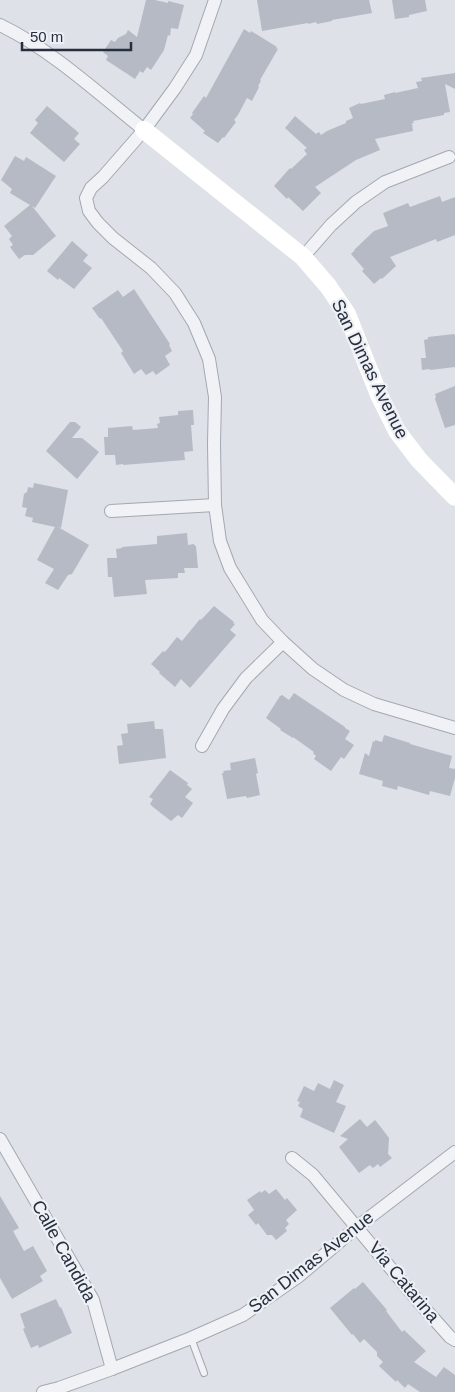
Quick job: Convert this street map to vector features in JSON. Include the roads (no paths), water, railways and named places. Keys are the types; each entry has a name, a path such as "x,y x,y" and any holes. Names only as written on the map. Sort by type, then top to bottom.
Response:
{"street":[{"path":"215,0 196,55 175,88 144,130 91,188 86,198 89,211 113,238 163,280 194,323 209,359 215,397 214,505 220,541 230,568 262,620 313,669 344,690 374,704 455,728"},
{"path":"0,25 18,34 55,59 144,130"},
{"name":"San Dimas Avenue","path":"144,130 303,257 328,286 347,314 379,395 397,431 419,460 454,494"},
{"path":"303,257 356,202 385,182 449,157"},
{"path":"111,512 214,505"},
{"path":"202,746 223,709 246,678 283,642"},
{"name":"Calle Candida","path":"0,1139 93,1300 112,1369"},
{"name":"San Dimas Avenue","path":"43,1392 60,1390 191,1338 243,1315 299,1276 357,1227 455,1152"},
{"name":"Via Catarina","path":"292,1158 313,1175 418,1300 455,1340"}],"lane":[{"path":"191,1338 204,1373"}]}
